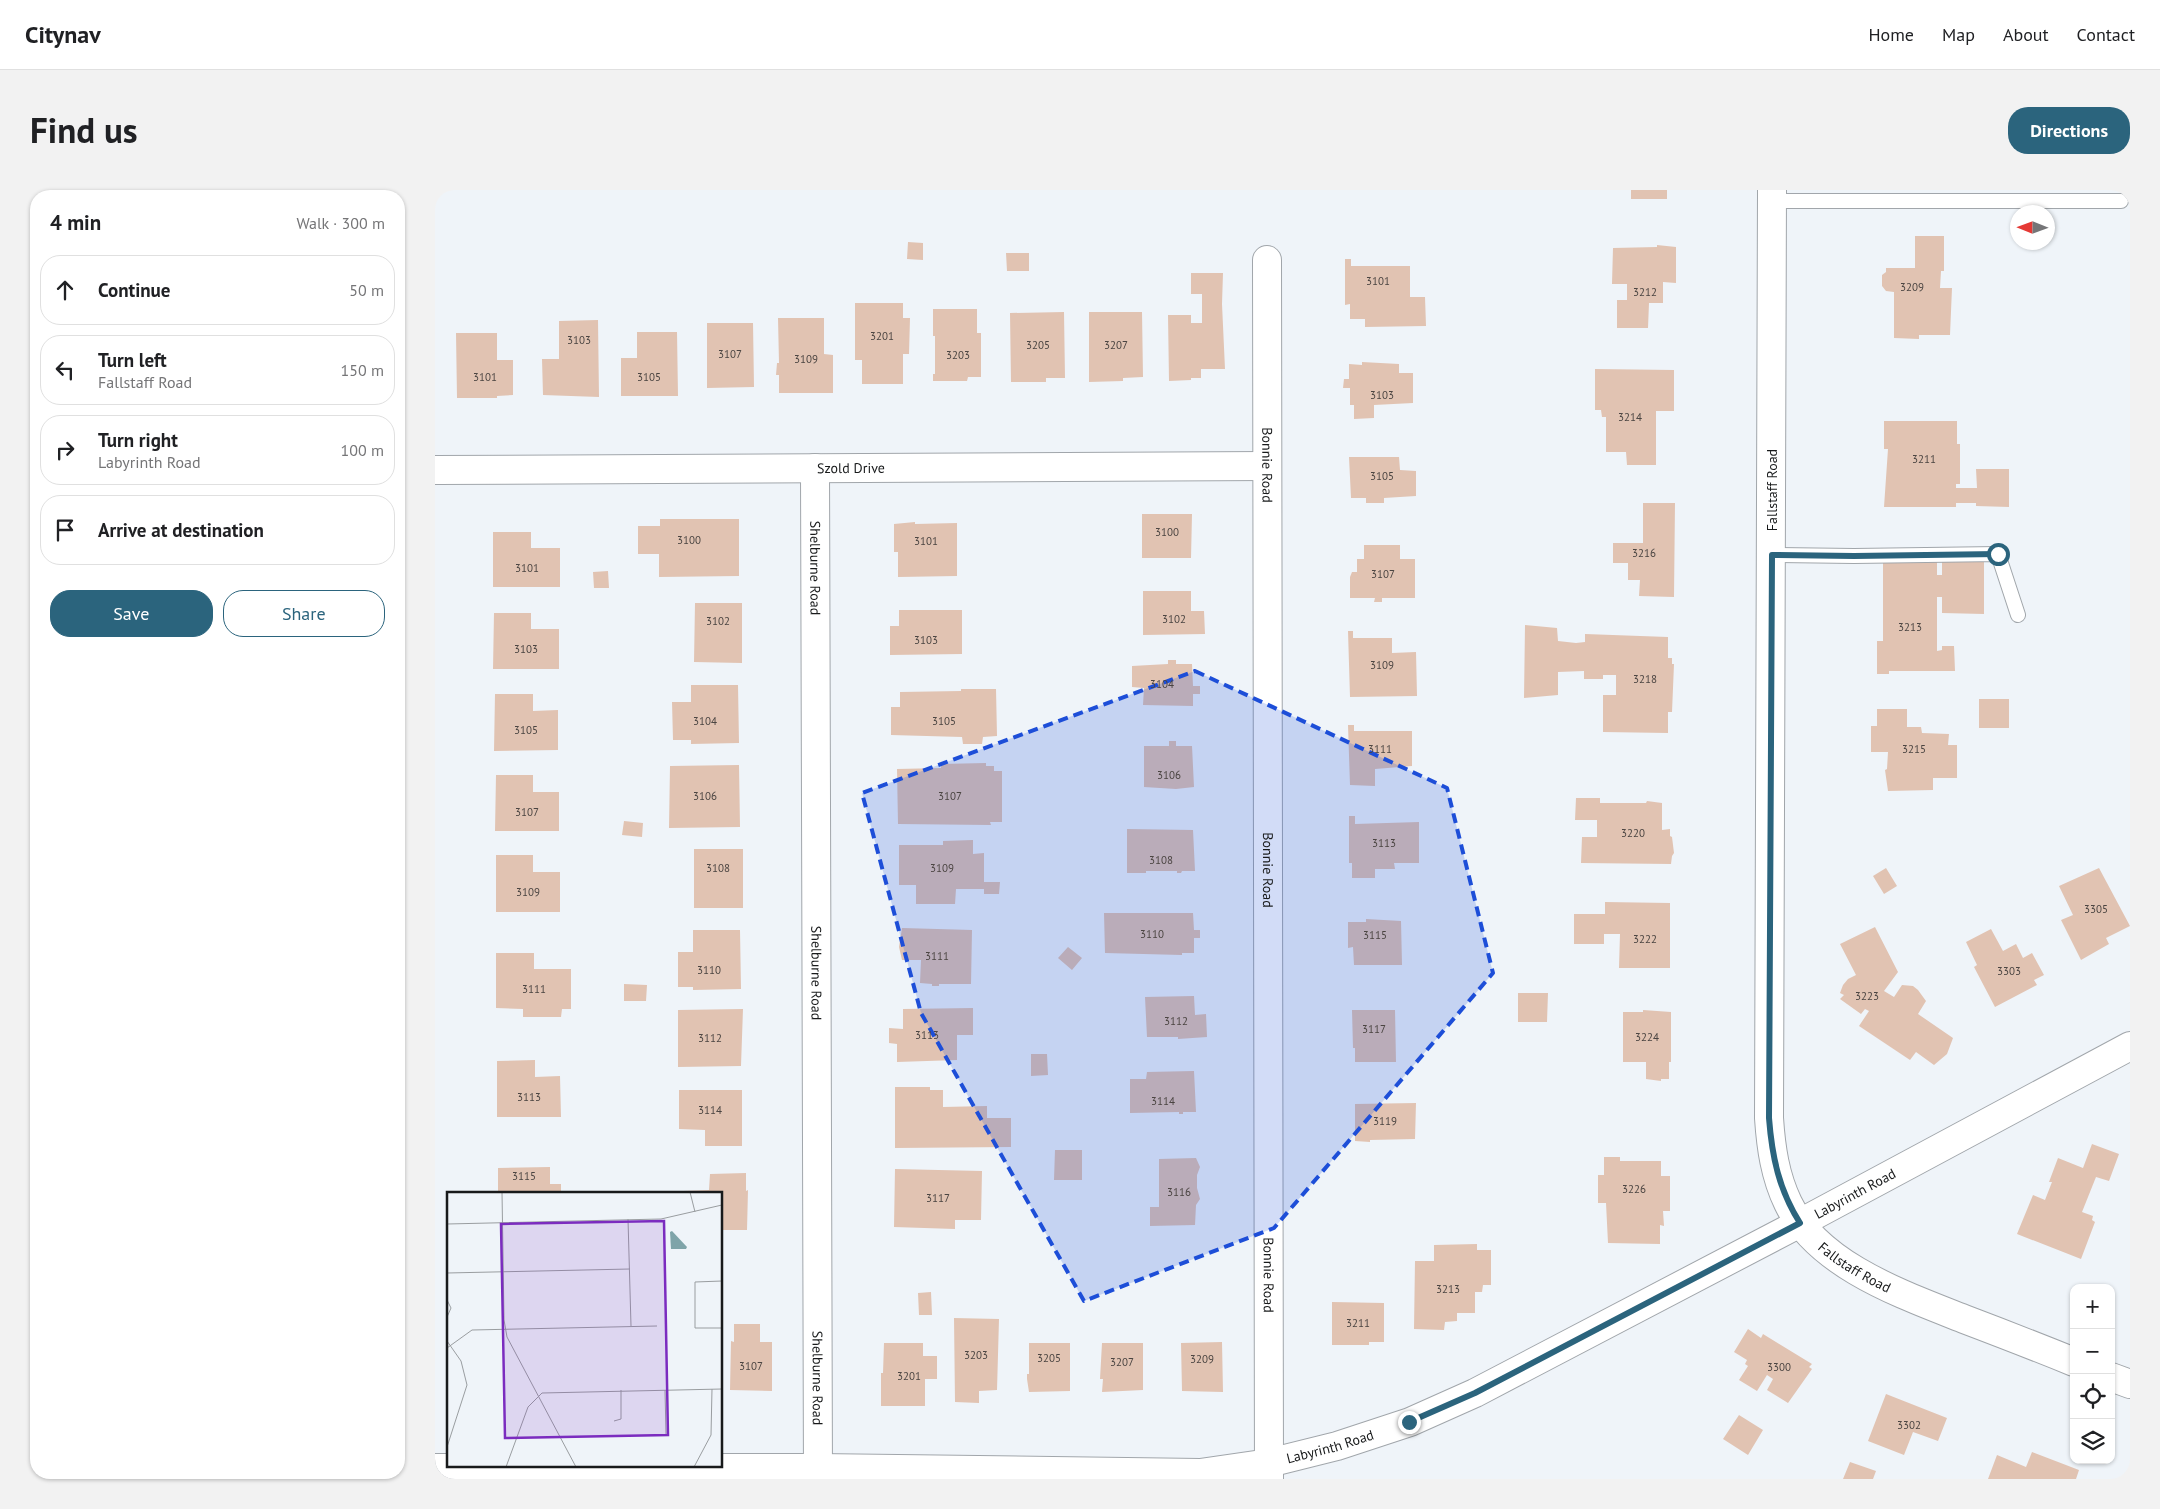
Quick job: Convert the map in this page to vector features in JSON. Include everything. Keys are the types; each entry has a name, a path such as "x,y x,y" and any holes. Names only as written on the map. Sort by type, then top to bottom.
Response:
{"street":[{"name":"Fallstaff Road","path":"1772,196 1769,1118 1771,1151 1788,1204 1800,1223 1824,1248 1855,1270 1894,1291 2070,1360"},
{"name":"Bonnie Road","path":"1267,260 1269,1471"},
{"name":"Szold Drive","path":"435,470 1267,466"},
{"name":"Shelburne Road","path":"815,468 818,1474"},
{"name":"Labyrinth Road","path":"435,1468 818,1474 1200,1473 1269,1471 1409,1422 1467,1396 1800,1223 2130,1046"},
{"path":"2115,1378 2130,1384"}],"lane":[{"path":"1772,196 2121,201"},
{"path":"1772,555 1998,554 2018,615"}],"highlighted area":[{"path":"1195,671 1447,788 1493,973 1274,1228 1084,1301 921,1013 862,793"}],"building":[{"path":"1631,190 1667,190 1667,199 1631,199"},
{"path":"1915,236 1944,236 1944,271 1941,271 1940,288 1952,288 1950,335 1919,335 1919,339 1894,338 1894,292 1886,291 1882,286 1882,275 1886,272 1886,268 1915,268"},
{"path":"908,242 923,243 923,260 907,259"},
{"path":"1657,245 1676,247 1676,283 1663,282 1663,303 1649,303 1648,328 1617,328 1617,300 1627,300 1627,284 1612,284 1613,248 1657,247"},
{"path":"1006,253 1029,253 1029,271 1007,271"},
{"path":"1345,259 1351,259 1351,266 1410,266 1410,297 1425,297 1426,326 1365,327 1365,319 1350,319 1350,304 1345,305"},
{"path":"1191,273 1223,273 1222,304 1225,369 1201,369 1201,378 1169,381 1168,315 1191,315 1191,323 1202,323 1202,294 1191,294"},
{"path":"855,303 903,303 903,318 910,318 909,354 903,354 903,384 862,384 862,360 855,360"},
{"path":"933,309 977,309 977,333 981,333 981,377 968,377 967,381 933,381 933,374 935,374 935,336 933,336"},
{"path":"1064,312 1065,378 1046,378 1046,382 1011,382 1010,313"},
{"path":"1089,312 1142,312 1143,377 1123,378 1123,381 1089,382"},
{"path":"778,318 824,318 824,354 833,355 833,393 779,393 779,375 776,375 777,363 779,363"},
{"path":"598,320 599,397 543,395 542,359 559,359 559,321"},
{"path":"707,323 753,323 754,387 707,388"},
{"path":"637,332 677,332 678,396 621,396 621,358 637,358"},
{"path":"456,333 497,333 497,360 513,360 513,395 497,396 497,398 457,398"},
{"path":"1362,362 1399,364 1399,373 1413,373 1413,403 1374,405 1374,418 1354,419 1354,405 1350,405 1350,388 1343,388 1344,379 1349,379 1349,364 1362,365"},
{"path":"1595,369 1674,370 1674,411 1656,411 1656,465 1627,465 1626,452 1606,452 1606,417 1602,417 1601,410 1595,410"},
{"path":"1884,421 1957,421 1957,444 1960,444 1960,484 1956,484 1956,488 1977,488 1976,469 2009,469 2009,507 1976,506 1976,503 1956,503 1956,507 1884,507 1888,449 1884,449"},
{"path":"1349,457 1399,457 1400,470 1416,471 1416,496 1384,498 1384,503 1366,503 1366,498 1351,498"},
{"path":"1643,503 1675,503 1674,597 1639,596 1640,580 1628,580 1628,563 1613,563 1613,543 1643,543"},
{"path":"1142,514 1192,514 1191,558 1142,558"},
{"path":"660,519 739,519 739,576 659,577 659,554 638,554 638,526 660,526"},
{"path":"915,522 915,524 957,523 957,576 898,577 898,552 894,552 894,524"},
{"path":"493,532 531,532 531,548 560,548 560,587 493,587"},
{"path":"1364,545 1400,545 1400,559 1415,559 1415,598 1382,598 1382,602 1374,602 1375,598 1350,598 1350,577 1352,572 1357,572 1357,559 1364,559"},
{"path":"1883,561 1937,561 1937,575 1942,575 1942,561 1984,562 1984,614 1942,613 1942,597 1937,597 1937,651 1942,650 1942,646 1954,646 1955,671 1889,671 1889,674 1877,674 1877,641 1883,641"},
{"path":"608,571 609,588 594,588 593,572"},
{"path":"1143,591 1191,591 1191,611 1204,611 1205,634 1143,635"},
{"path":"695,603 742,603 742,663 694,662"},
{"path":"899,610 962,610 962,654 890,655 890,626 899,626"},
{"path":"494,613 531,613 531,629 559,629 559,669 493,669"},
{"path":"1525,625 1557,628 1558,641 1576,643 1585,642 1585,634 1668,637 1668,658 1672,658 1672,664 1674,664 1672,712 1668,712 1668,733 1603,732 1603,695 1616,695 1616,675 1603,675 1603,679 1584,679 1584,671 1558,672 1558,695 1524,698"},
{"path":"1348,631 1353,631 1353,638 1392,638 1392,653 1416,652 1417,696 1350,697"},
{"path":"1168,660 1176,660 1176,664 1192,664 1193,686 1200,686 1200,694 1193,694 1193,706 1143,705 1144,688 1132,687 1132,666 1168,664"},
{"path":"691,685 738,685 739,743 691,744 691,740 673,740 672,702 691,702"},
{"path":"961,689 996,689 997,736 983,737 982,744 963,744 962,737 891,735 891,707 900,707 900,692 961,691"},
{"path":"495,694 533,694 533,711 558,710 558,750 494,751"},
{"path":"1979,699 2009,699 2009,728 1979,728"},
{"path":"1877,709 1907,709 1907,727 1921,727 1922,733 1949,734 1948,745 1957,745 1957,778 1933,778 1933,790 1888,791 1885,770 1887,769 1888,752 1871,752 1871,726 1877,726"},
{"path":"1348,725 1354,725 1354,731 1412,731 1412,766 1375,769 1375,786 1350,785"},
{"path":"1169,741 1176,741 1176,746 1192,746 1194,787 1176,789 1144,787 1144,746 1169,746"},
{"path":"986,763 986,766 994,766 994,771 1002,771 1002,822 990,822 991,825 898,824 897,769 941,768 941,764"},
{"path":"739,765 740,827 669,828 670,766"},
{"path":"496,775 533,775 533,792 559,792 559,831 495,831"},
{"path":"1576,798 1600,798 1600,803 1646,803 1647,801 1662,803 1662,830 1670,829 1670,836 1672,837 1674,853 1671,864 1581,863 1582,837 1597,837 1597,820 1575,820"},
{"path":"1349,816 1355,816 1355,824 1419,822 1419,863 1394,863 1395,869 1375,869 1375,878 1352,878 1352,863 1349,863"},
{"path":"624,821 643,823 642,837 622,835"},
{"path":"1127,829 1193,830 1195,871 1182,871 1181,873 1177,873 1177,871 1146,871 1146,873 1127,873"},
{"path":"973,840 973,854 984,853 984,882 1000,882 999,894 984,894 984,889 956,889 955,904 916,904 916,885 899,885 899,845 943,845 943,841"},
{"path":"694,849 743,849 743,908 694,908"},
{"path":"496,855 533,855 533,872 560,872 560,912 496,912"},
{"path":"1886,868 1897,886 1884,894 1873,876"},
{"path":"2099,868 2130,926 2106,938 2109,944 2081,960 2061,920 2073,915 2059,886"},
{"path":"1605,902 1670,903 1670,968 1619,968 1620,934 1604,934 1604,944 1574,944 1574,914 1605,914"},
{"path":"1104,913 1193,913 1194,930 1200,930 1200,938 1194,938 1194,953 1182,953 1182,955 1105,953"},
{"path":"1366,919 1401,921 1402,965 1354,965 1353,947 1348,948 1348,922 1366,922"},
{"path":"1875,927 1898,972 1884,991 1894,997 1902,985 1913,986 1926,1001 1918,1014 1953,1038 1947,1054 1934,1065 1916,1052 1910,1060 1859,1026 1869,1011 1865,1009 1861,1014 1840,999 1844,995 1840,993 1843,985 1848,979 1856,975 1840,944"},
{"path":"902,928 972,930 971,984 939,984 939,986 932,986 932,984 920,983 921,960 902,960 899,947"},
{"path":"1991,929 2003,951 2016,944 2023,958 2032,953 2044,975 2034,980 2037,985 1995,1007 1974,967 1977,965 1966,942"},
{"path":"693,930 740,930 741,989 693,990 693,987 678,987 678,952 693,952"},
{"path":"1068,947 1082,958 1072,970 1058,958"},
{"path":"496,953 534,953 534,969 571,969 571,1009 562,1009 561,1017 523,1017 523,1009 496,1008"},
{"path":"624,984 647,985 646,1001 624,1001"},
{"path":"1518,993 1548,993 1547,1022 1518,1022"},
{"path":"1194,996 1195,1015 1206,1014 1207,1037 1178,1039 1178,1037 1147,1037 1145,997"},
{"path":"973,1008 973,1035 957,1035 957,1060 897,1062 897,1044 889,1043 889,1028 903,1029 903,1009"},
{"path":"743,1009 741,1066 678,1067 678,1010"},
{"path":"1352,1010 1395,1010 1396,1062 1355,1062"},
{"path":"1643,1010 1671,1012 1669,1079 1661,1079 1661,1081 1646,1079 1646,1062 1623,1062 1623,1012 1643,1012"},
{"path":"1031,1054 1047,1054 1048,1075 1031,1076"},
{"path":"535,1060 535,1077 560,1076 561,1117 497,1117 497,1061"},
{"path":"1194,1071 1196,1112 1183,1112 1183,1114 1179,1114 1179,1112 1130,1113 1130,1079 1146,1079 1147,1072"},
{"path":"895,1087 930,1087 930,1090 943,1090 943,1107 987,1106 987,1118 1011,1118 1011,1147 895,1148"},
{"path":"679,1090 742,1090 742,1146 705,1146 705,1130 679,1129"},
{"path":"1416,1103 1415,1139 1355,1141 1355,1104"},
{"path":"2092,1144 2119,1154 2109,1181 2096,1177 2082,1212 2093,1216 2092,1220 2095,1222 2081,1259 2017,1234 2033,1195 2045,1200 2052,1182 2049,1182 2058,1158 2083,1168"},
{"path":"1055,1150 1082,1150 1082,1180 1054,1180"},
{"path":"1604,1157 1620,1157 1620,1161 1661,1161 1661,1176 1670,1176 1670,1211 1663,1211 1664,1226 1660,1225 1660,1244 1608,1243 1606,1203 1598,1203 1598,1175 1604,1175"},
{"path":"1196,1158 1200,1167 1197,1175 1197,1188 1200,1199 1196,1205 1195,1225 1150,1226 1150,1207 1159,1207 1159,1159"},
{"path":"550,1167 550,1184 561,1184 561,1192 498,1192 498,1168"},
{"path":"895,1169 982,1171 981,1220 955,1220 955,1229 894,1227"},
{"path":"746,1173 746,1191 748,1190 747,1230 723,1230 723,1192 683,1192 709,1190 710,1174"},
{"path":"1477,1244 1477,1250 1491,1250 1491,1285 1483,1285 1482,1292 1475,1292 1475,1313 1457,1313 1457,1321 1445,1322 1444,1330 1414,1329 1415,1261 1434,1261 1434,1245"},
{"path":"931,1292 932,1315 919,1315 918,1293"},
{"path":"1332,1302 1384,1303 1384,1342 1369,1342 1369,1345 1332,1345"},
{"path":"954,1318 999,1319 997,1390 979,1391 979,1403 955,1402"},
{"path":"734,1324 760,1324 760,1342 772,1342 772,1391 730,1390 731,1341 734,1342"},
{"path":"1748,1329 1761,1338 1763,1334 1812,1364 1809,1367 1812,1369 1788,1403 1767,1390 1773,1379 1767,1375 1757,1391 1739,1380 1748,1366 1745,1364 1747,1360 1734,1352"},
{"path":"1222,1342 1223,1392 1182,1391 1181,1343"},
{"path":"884,1343 923,1343 923,1356 937,1356 937,1379 925,1379 925,1406 881,1406 881,1373 883,1373"},
{"path":"1029,1343 1070,1343 1070,1391 1029,1392 1027,1374 1029,1374"},
{"path":"1102,1343 1143,1343 1143,1390 1102,1392 1103,1379 1100,1379"},
{"path":"1886,1394 1947,1418 1938,1441 1913,1432 1904,1455 1868,1441"},
{"path":"1739,1415 1763,1430 1748,1455 1723,1439"},
{"path":"2032,1452 2079,1470 2076,1479 1988,1479 1997,1455 2026,1467"},
{"path":"1850,1462 1876,1471 1873,1479 1843,1479"}],"route":[{"path":"1409,1422 1475,1393 1800,1223 1788,1204 1779,1180 1771,1151 1769,1118 1772,555 1998,554"}]}
